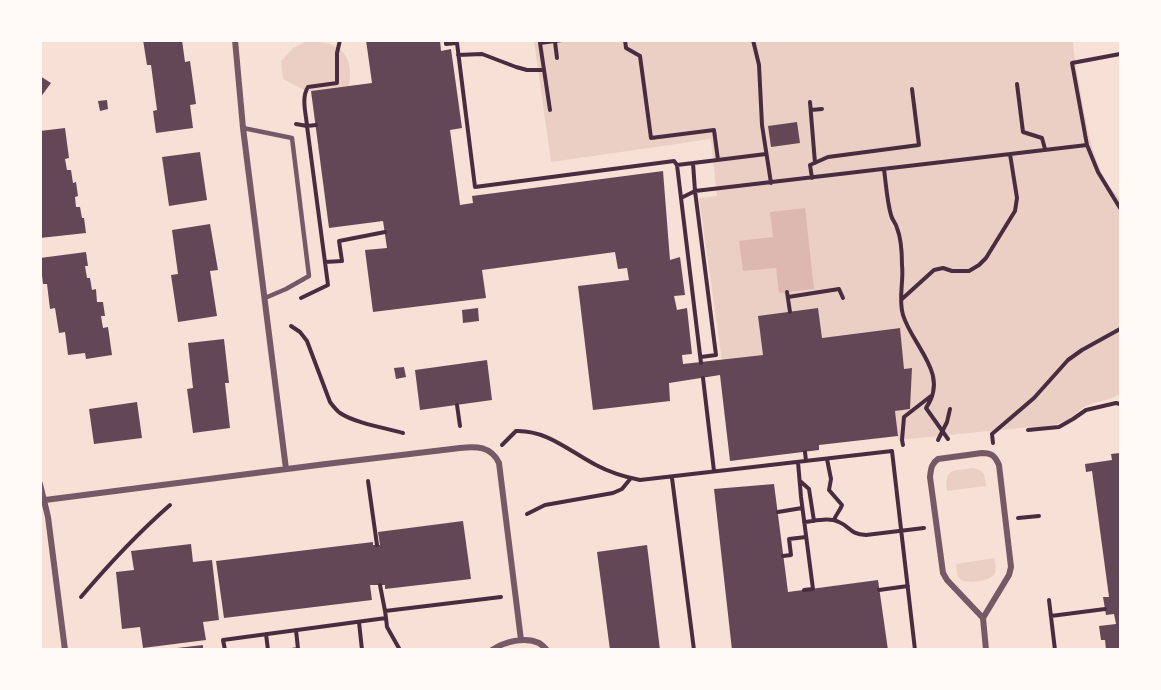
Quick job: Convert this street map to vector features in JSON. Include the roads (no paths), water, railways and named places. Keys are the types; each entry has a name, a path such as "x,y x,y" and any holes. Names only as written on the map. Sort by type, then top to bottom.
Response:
{"street":[{"path":"235,40 243,128 286,469"},
{"path":"43,500 286,469 475,447 484,448 494,454 499,463 521,640"},
{"path":"983,618 943,573 930,477 933,463 938,459 982,453 993,455 999,465 1011,567 1009,575 983,618 986,650"},
{"path":"40,484 65,650"},
{"path":"492,650 521,640 539,643 546,650"}],"lane":[{"path":"243,128 292,138 309,276 265,298"}]}
